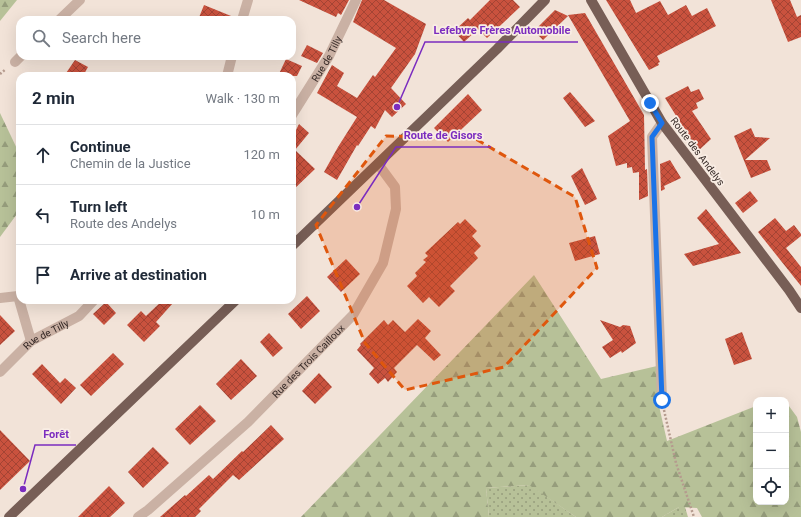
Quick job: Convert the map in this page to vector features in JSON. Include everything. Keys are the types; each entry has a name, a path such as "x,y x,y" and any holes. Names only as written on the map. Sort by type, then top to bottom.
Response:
{"main road":[{"path":"296,242 497,49 545,0"},
{"name":"Route des Andelys","path":"591,0 662,123 789,290 801,308"},
{"path":"9,517 232,304"}],"street":[{"path":"63,16 80,0"},
{"path":"243,16 248,0"},
{"name":"Rue de Tilly","path":"296,109 329,56 356,0"},
{"path":"228,72 231,60"},
{"path":"662,123 652,137 662,400"},
{"name":"Rue des Trois Cailloux","path":"138,517 248,422 353,315 384,263 396,209 394,187 378,164"},
{"path":"0,298 16,295"},
{"path":"21,304 31,341"},
{"name":"Rue de Tilly","path":"0,372 31,341 79,316 90,304"}],"path":[{"path":"662,400 676,463 694,517"}],"highlighted area":[{"path":"386,136 474,138 575,197 597,268 504,367 405,390 365,343 316,225"}],"green space":[{"path":"0,0 17,0 0,21"},
{"path":"0,113 16,147 16,215 0,237"},
{"path":"534,275 601,379 657,366 659,406 667,441 753,407 753,505 789,505 789,406 797,417 801,432 801,517 702,517 697,508 679,507 662,517 576,517 529,485 486,488 489,517 301,517"},
{"path":"530,485 576,517 489,517 486,488"},
{"path":"679,507 685,507 688,517 662,517"}],"building":[{"path":"299,0 349,0 341,15 338,13 336,17"},
{"path":"362,0 384,0 426,24 415,54 391,88 406,104 392,117 385,110 375,129 371,126 358,146 357,145 337,180 324,172 357,117 317,93 332,65 344,73 337,86 357,98 373,75 375,77 396,48 353,22"},
{"path":"490,0 513,0 520,7 487,38 478,29 464,42 454,31 468,18 470,20"},
{"path":"606,0 630,0 636,13 660,1 668,15 686,5 692,16 707,8 716,26 657,56 660,62 658,63 659,65 649,70"},
{"path":"771,0 790,0 797,17 801,15 801,37 788,42"},
{"path":"204,5 231,16 200,16"},
{"path":"555,10 568,16 543,40 534,31"},
{"path":"585,13 644,115 645,170 647,169 648,196 639,200 639,172 633,173 632,167 627,168 627,163 616,166 608,136 630,121 568,15"},
{"path":"307,45 323,53 317,63 301,56"},
{"path":"75,60 88,67 85,72 67,72"},
{"path":"286,60 302,66 297,76 296,72 280,72"},
{"path":"688,86 691,92 699,89 704,99 696,103 698,108 692,111 711,139 698,151 665,98"},
{"path":"570,92 595,121 585,127 563,98"},
{"path":"468,94 482,110 448,142 434,128"},
{"path":"299,124 309,133 296,149 296,130"},
{"path":"751,128 755,137 770,138 745,160 767,160 771,170 751,178 734,136"},
{"path":"296,151 315,169 296,187"},
{"path":"670,160 681,178 664,186 665,189 661,191 660,164"},
{"path":"582,168 597,199 585,205 571,176"},
{"path":"750,191 758,201 743,213 735,203"},
{"path":"706,209 741,253 693,266 684,254 719,244 697,218"},
{"path":"775,218 786,231 794,225 801,234 801,236 786,248 801,267 801,286 758,232"},
{"path":"465,219 477,231 472,236 481,246 474,253 478,258 450,286 455,291 439,307 429,297 423,303 407,286 417,276 415,273 426,262 423,260 428,256 425,253 458,222 460,224"},
{"path":"595,236 600,254 575,261 569,243"},
{"path":"346,259 360,274 341,292 327,277"},
{"path":"307,296 320,311 301,329 288,314"},
{"path":"104,304 108,304 116,313 104,325 93,314"},
{"path":"159,304 172,304 156,322 160,326 144,342 127,325 141,311 146,316"},
{"path":"0,315 15,331 0,345"},
{"path":"418,319 431,331 425,338 441,355 434,361 417,345 394,368 397,372 388,382 385,378 378,384 369,374 374,368 357,350 361,345 360,344 384,320 388,325 393,320 405,332"},
{"path":"600,320 620,327 623,325 630,326 636,343 622,353 621,351 610,358 602,347 613,340"},
{"path":"742,332 752,359 734,365 725,339"},
{"path":"269,333 283,348 273,357 260,342"},
{"path":"113,353 124,364 91,396 80,385"},
{"path":"241,359 257,376 231,400 216,384"},
{"path":"42,364 60,383 65,378 76,388 61,404 32,374"},
{"path":"319,373 332,387 315,404 302,391"},
{"path":"200,405 216,421 190,445 175,429"},
{"path":"271,425 284,439 239,480 233,475 199,509 201,511 195,517 160,517 209,475 213,479"},
{"path":"0,430 30,461 0,490"},
{"path":"153,447 169,463 143,488 128,472"},
{"path":"109,486 125,503 110,517 78,517"}],"place":[{"name":"Lefebvre Frères Automobile","path":"397,107"},
{"name":"Route de Gisors","path":"357,207"},
{"name":"Forêt","path":"23,489"}],"route":[{"path":"650,103 662,123 652,137 662,400"}]}
